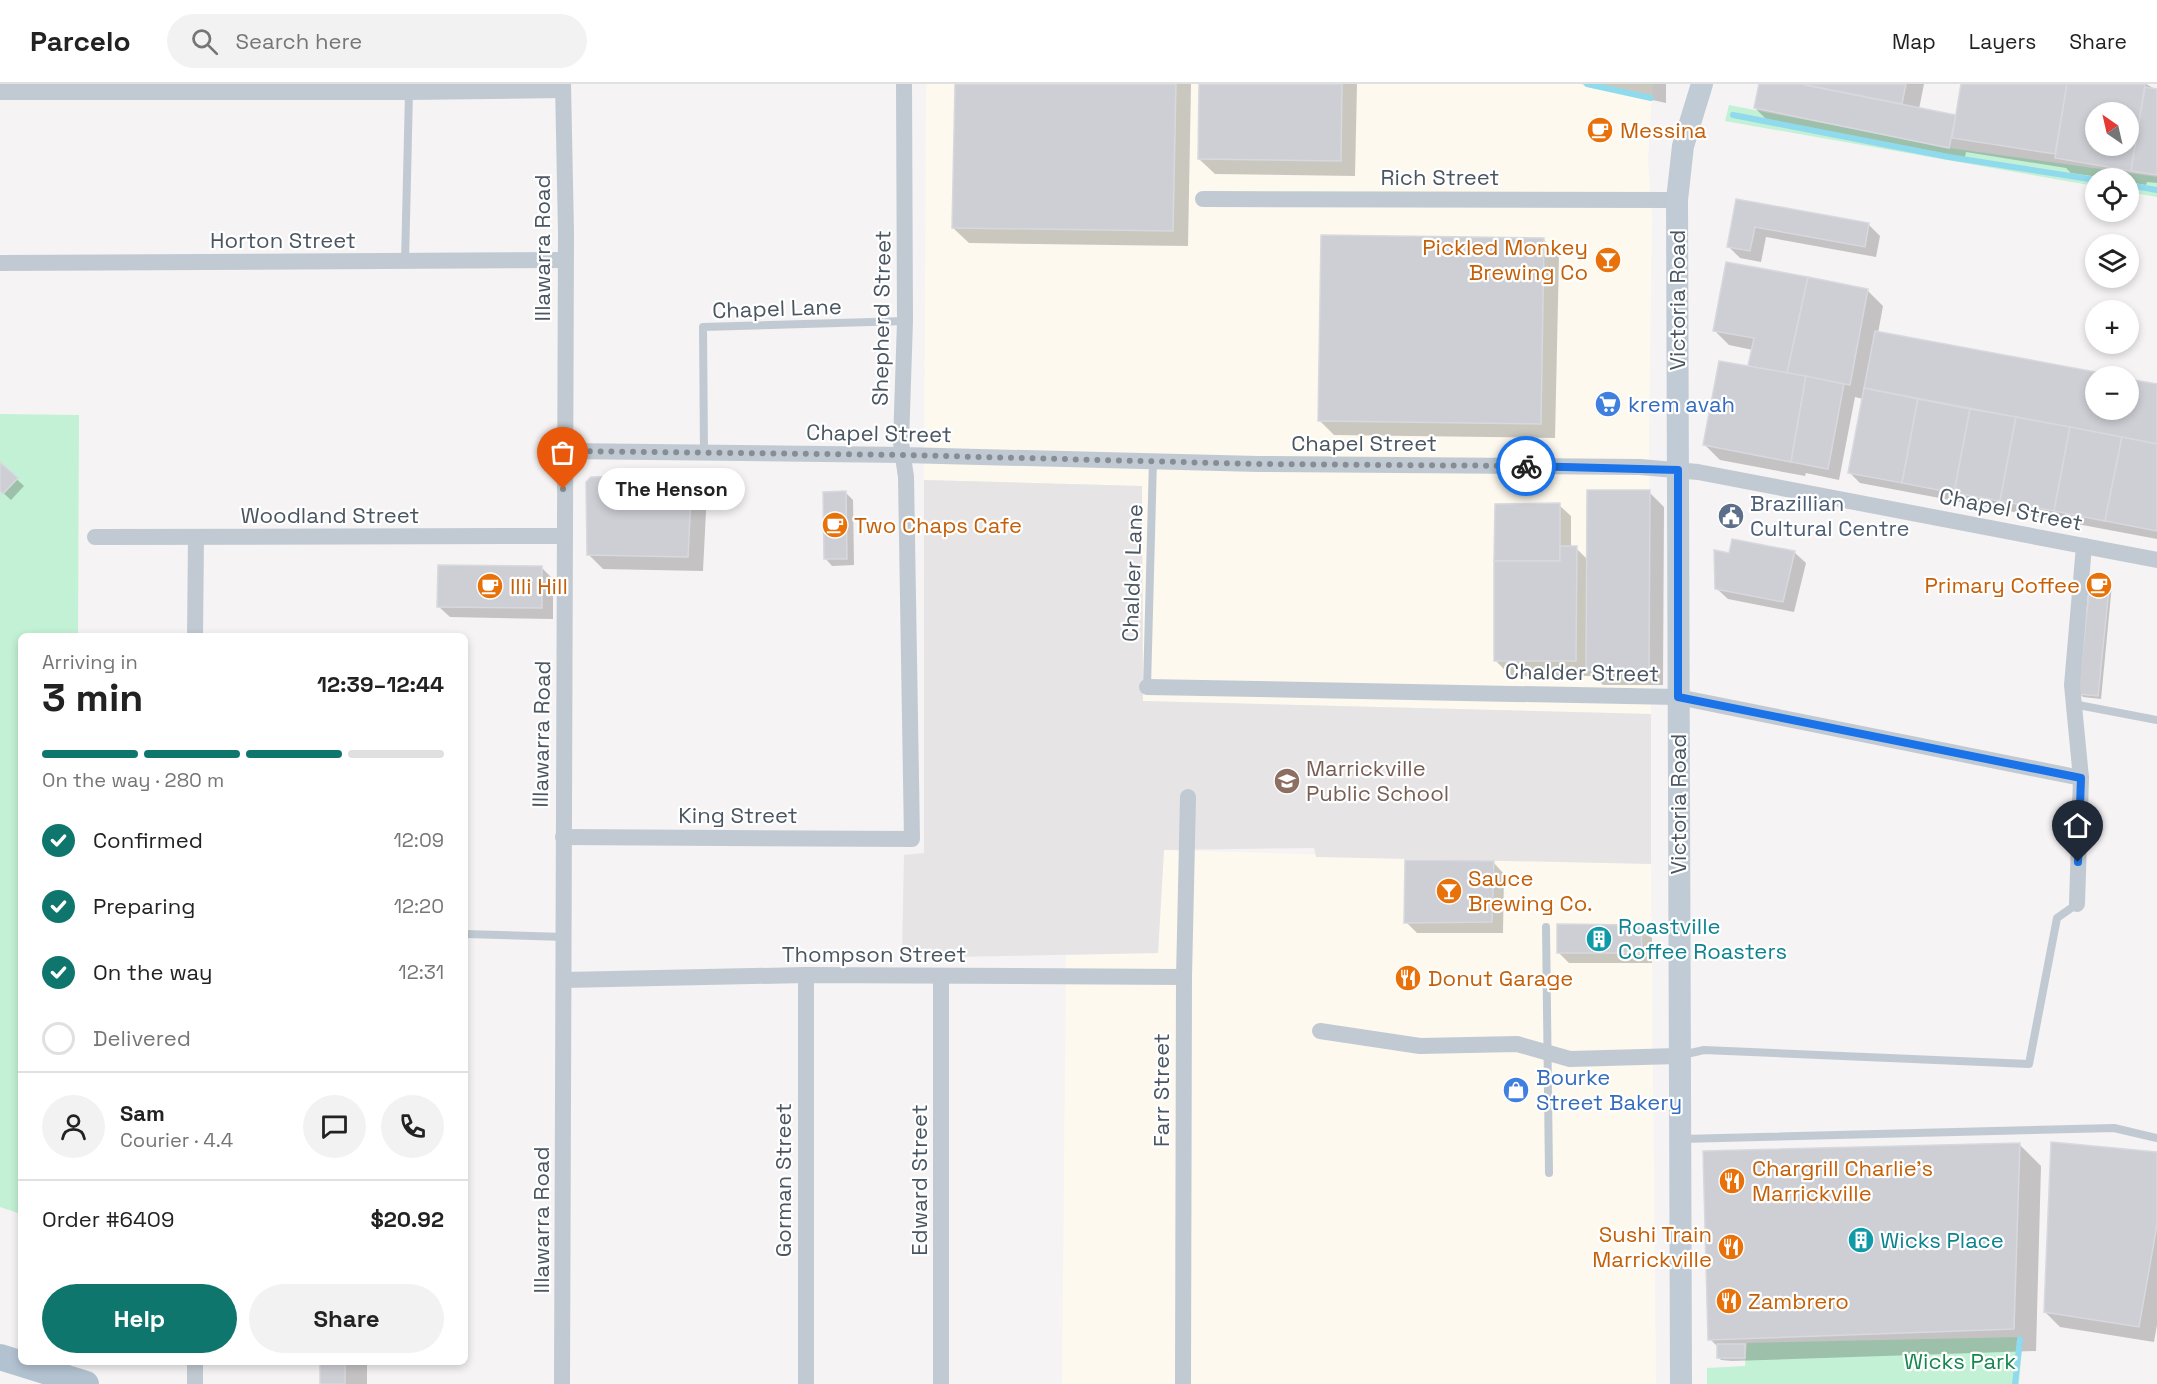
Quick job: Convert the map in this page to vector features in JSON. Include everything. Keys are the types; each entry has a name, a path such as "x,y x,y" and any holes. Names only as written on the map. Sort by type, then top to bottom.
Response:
{"main road":[{"name":"Victoria Road","path":"1681,1384 1678,1056 1677,200 1683,146 1702,84"},
{"path":"0,1357 36,1376 86,1384"}],"street":[{"name":"Shepherd Street","path":"904,84 905,321 902,393 903,455 906,477 912,839"},
{"path":"0,92 409,92 563,87"},
{"name":"Illawarra Road","path":"562,1384 565,536 563,87"},
{"name":"Rich Street","path":"1203,199 1677,200"},
{"name":"Horton Street","path":"0,263 405,263 565,260"},
{"name":"Chapel Street","path":"563,451 903,455 1258,464 1640,467 1678,470 2157,560"},
{"name":"Woodland Street","path":"95,537 565,536"},
{"path":"195,537 195,633"},
{"path":"2077,904 2081,778 2072,685 2084,546"},
{"name":"Chalder Street","path":"1147,687 1678,697 2081,778"},
{"name":"Farr Street","path":"1183,1384 1184,977 1188,797"},
{"name":"King Street","path":"563,837 912,839"},
{"name":"Thompson Street","path":"564,980 806,975 1184,977"},
{"name":"Gorman Street","path":"806,975 806,1384"},
{"name":"Edward Street","path":"941,976 941,1384"},
{"path":"1320,1031 1420,1046 1517,1044 1570,1059 1678,1056"},
{"path":"195,1365 195,1384"}],"lane":[{"path":"405,263 409,92"},
{"name":"Chapel Lane","path":"704,453 703,327 905,321"},
{"name":"Chalder Lane","path":"1147,687 1154,460"},
{"path":"2073,704 2157,720"},
{"path":"1678,1056 1704,1050 2029,1064 2057,918 2077,904"},
{"path":"1546,927 1549,1173"},
{"path":"468,934 564,937"},
{"path":"1679,1139 2114,1128 2157,1138"}],"shaded area":[{"path":"926,84 1653,84 1648,159 1652,217 1649,436 1651,714 1143,701 1142,486 924,480"},
{"name":"Marrickville Public School","path":"924,480 1142,486 1143,701 1651,714 1651,864 1316,857 1314,848 1164,850 1158,953 902,958 904,855 924,853"},
{"path":"1164,850 1651,864 1656,1384 1062,1384 1066,955 1158,953"}],"green space":[{"path":"1729,105 1949,148 2092,168 2085,168 2085,184 1725,121"},
{"path":"2139,174 2157,177 2157,197 2139,194"},
{"path":"0,414 79,415 78,633 18,633 18,1213 0,1207"},
{"name":"Wicks Park","path":"2023,1337 2019,1384 1707,1384 1707,1368 1745,1366 1747,1343"}],"building":[{"path":"955,84 1176,84 1173,231 952,228"},
{"path":"1199,84 1342,84 1341,161 1198,159"},
{"path":"1759,84 1801,84 1956,115 1949,148 1754,108"},
{"path":"1801,84 1906,84 1902,104"},
{"path":"1961,84 2067,84 2055,154 1952,138"},
{"path":"2067,84 2145,84 2139,121 2139,102 2085,102 2085,156 2133,156 2131,168 2113,168 2055,158"},
{"path":"2145,87 2157,89 2157,175 2139,172 2139,168 2132,168 2134,156 2139,156 2139,123"},
{"path":"1736,199 1869,223 1865,247 1755,227 1750,251 1727,247"},
{"path":"1321,235 1544,238 1541,424 1318,421"},
{"path":"1726,262 1808,277 1787,373 1748,366 1754,338 1713,331"},
{"path":"1808,277 1868,289 1850,385 1787,373"},
{"path":"1875,331 2085,370 2085,420 2139,420 2139,381 2157,384 2157,444 1864,388"},
{"path":"1719,361 1806,376 1791,462 1703,445"},
{"path":"1806,376 1844,384 1828,469 1791,462"},
{"path":"1864,388 1918,399 1902,483 1848,473"},
{"path":"1918,399 1970,409 1954,493 1902,483"},
{"path":"1970,409 2016,417 2000,501 1954,493"},
{"path":"2016,417 2070,427 2054,511 2000,501"},
{"path":"2070,427 2122,437 2105,521 2054,511"},
{"path":"2122,437 2157,444 2157,531 2105,521"},
{"path":"0,462 18,478 3,494 0,491"},
{"path":"692,475 688,557 587,555 586,482 591,477"},
{"path":"1587,490 1650,490 1649,671 1586,670"},
{"name":"Two Chaps Cafe","path":"846,491 847,559 824,559 823,492"},
{"path":"1560,503 1560,561 1494,561 1495,504"},
{"path":"1732,539 1795,551 1783,602 1715,589 1714,550 1729,553"},
{"path":"1560,546 1577,546 1576,661 1494,661 1494,561 1560,561"},
{"name":"Illi Hill","path":"438,565 542,566 542,608 437,607"},
{"path":"2091,575 2110,579 2098,696 2078,694"},
{"name":"Sauce Brewing Co.","path":"1405,860 1494,861 1492,922 1404,923"},
{"name":"Roastville Coffee Roasters","path":"1557,924 1641,925 1642,953 1557,953"},
{"path":"2051,1142 2157,1152 2157,1225 2139,1327 2044,1312"},
{"name":"Wicks Place","path":"2020,1143 2014,1329 1708,1340 1703,1151"},
{"path":"1717,1344 1745,1344 1745,1358 1717,1358"},
{"path":"320,1365 345,1365 345,1384 320,1384"}],"waterway":[{"path":"1587,84 1651,98"},
{"path":"1733,115 1949,157 2085,178"},
{"path":"2139,187 2157,190"},
{"path":"2015,1384 2020,1339"}],"way so far":[{"path":"563,489 563,451 903,455 1258,464 1526,466"}],"place":[{"name":"Messina","path":"1600,130"},
{"name":"Pickled Monkey Brewing Co","path":"1608,260"},
{"name":"krem avah","path":"1608,404"},
{"name":"The Henson","path":"563,489"},
{"name":"Brazillian Cultural Centre","path":"1731,516"},
{"name":"Two Chaps Cafe","path":"835,525"},
{"name":"Primary Coffee","path":"2099,585"},
{"name":"Illi Hill","path":"490,586"},
{"name":"Marrickville Public School","path":"1287,781"},
{"name":"Sauce Brewing Co.","path":"1449,891"},
{"name":"Roastville Coffee Roasters","path":"1599,939"},
{"name":"Donut Garage","path":"1408,978"},
{"name":"Bourke Street Bakery","path":"1516,1090"},
{"name":"Chargrill Charlie's Marrickville","path":"1732,1181"},
{"name":"Wicks Place","path":"1861,1240"},
{"name":"Sushi Train Marrickville","path":"1731,1247"},
{"name":"Zambrero","path":"1729,1301"}],"route":[{"path":"1526,466 1640,467 1678,470 1678,697 2081,778 2078,862"}]}
